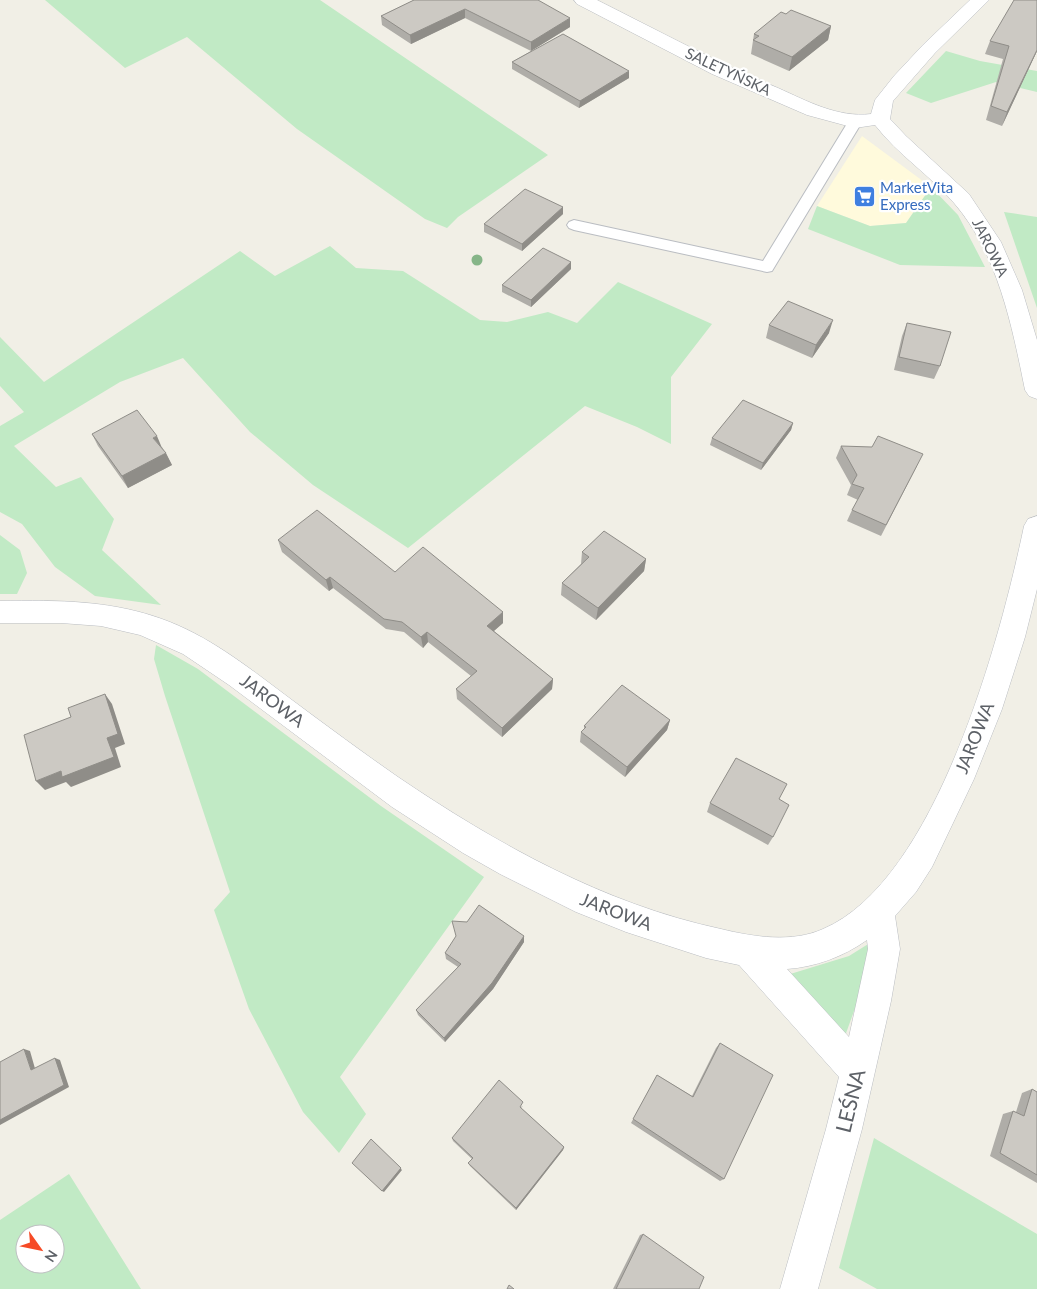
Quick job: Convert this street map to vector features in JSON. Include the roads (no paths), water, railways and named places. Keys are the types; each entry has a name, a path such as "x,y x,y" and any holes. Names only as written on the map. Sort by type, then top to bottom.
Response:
{"street":[{"name":"SALETYŃSKA","path":"583,0 719,70 814,111 855,122 880,119"},
{"path":"880,119 884,100 929,49 980,0"},
{"name":"JAROWA","path":"880,119 890,134 961,198 987,236 1004,273 1018,316 1037,390"},
{"name":"JAROWA","path":"0,612 71,611 98,614 126,619 183,640 244,680 348,759 407,800 533,876 594,904 640,922 749,952 786,953 812,950 845,936 878,910 907,879 928,844 958,781 1004,666 1037,526"},
{"name":"LEŚNA","path":"799,1289 844,1129 884,948 878,910"},
{"path":"749,952 858,1072"}],"lane":[{"path":"574,225 767,267 855,122"}],"place":[{"name":"MarketVita Express","path":"864,197"}]}
